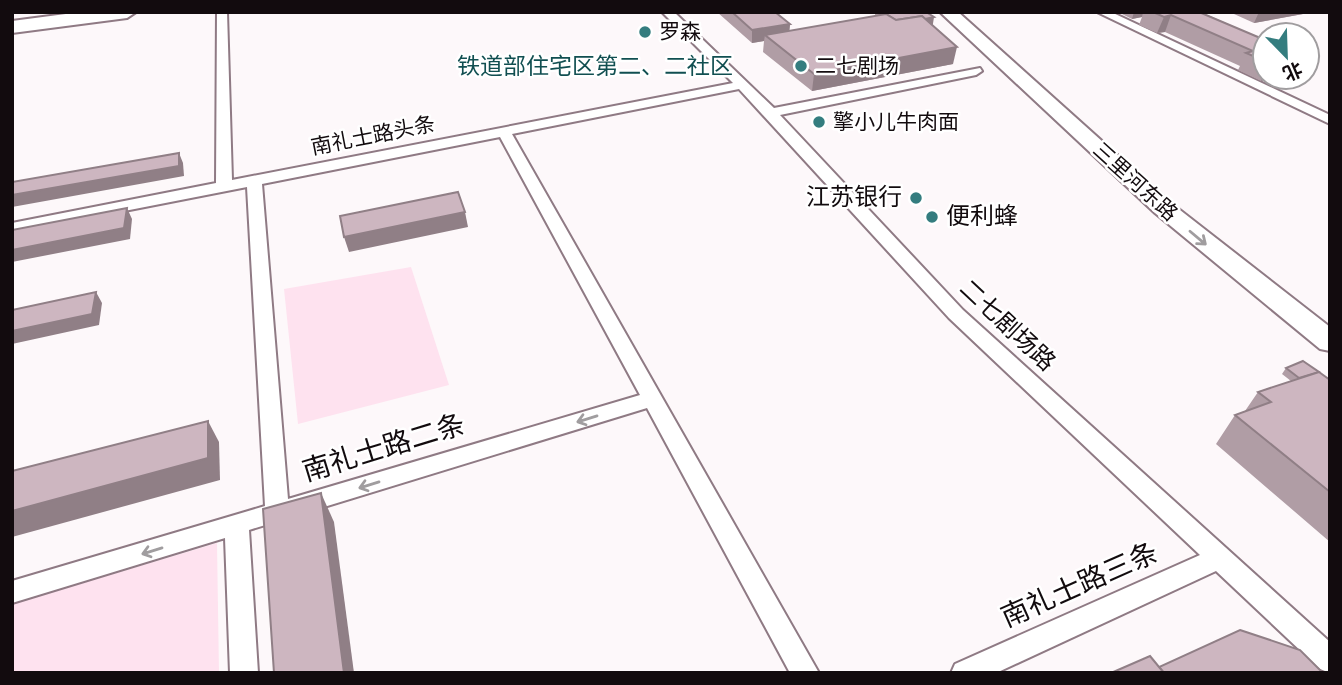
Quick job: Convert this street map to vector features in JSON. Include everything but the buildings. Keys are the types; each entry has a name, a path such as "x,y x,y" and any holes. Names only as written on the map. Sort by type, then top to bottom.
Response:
{"highway":[{"path":"12,19 61,12"},
{"path":"12,27 127,12"}],"main road":[{"name":"三里河东路","path":"948,12 1163,208 1330,342"},
{"name":"三里河东路","path":"966,12 1184,205 1330,318"}],"street":[{"path":"222,12 224,186"},
{"name":"二七剧场路","path":"667,12 771,113 956,314 1330,660"},
{"path":"1102,12 1330,120"},
{"path":"771,113 975,71"},
{"name":"南礼士路头条","path":"12,228 742,85"},
{"path":"504,132 805,673"},
{"path":"254,180 277,513"},
{"name":"南礼士路二条","path":"12,592 652,399"},
{"path":"237,525 244,673"},
{"name":"南礼士路三条","path":"965,673 1221,557"}],"shaded area":[{"path":"411,267 449,385 298,424 284,289"},
{"path":"217,543 219,673 12,673 12,604"}],"place":[{"name":"罗森","path":"645,32"},
{"name":"二七剧场","path":"801,66"},
{"name":"擎小儿牛肉面","path":"819,122"},
{"name":"江苏银行","path":"916,198"},
{"name":"便利蜂","path":"932,217"}],"district":[{"name":"铁道部住宅区第二、二社区","path":"595,67"}]}
